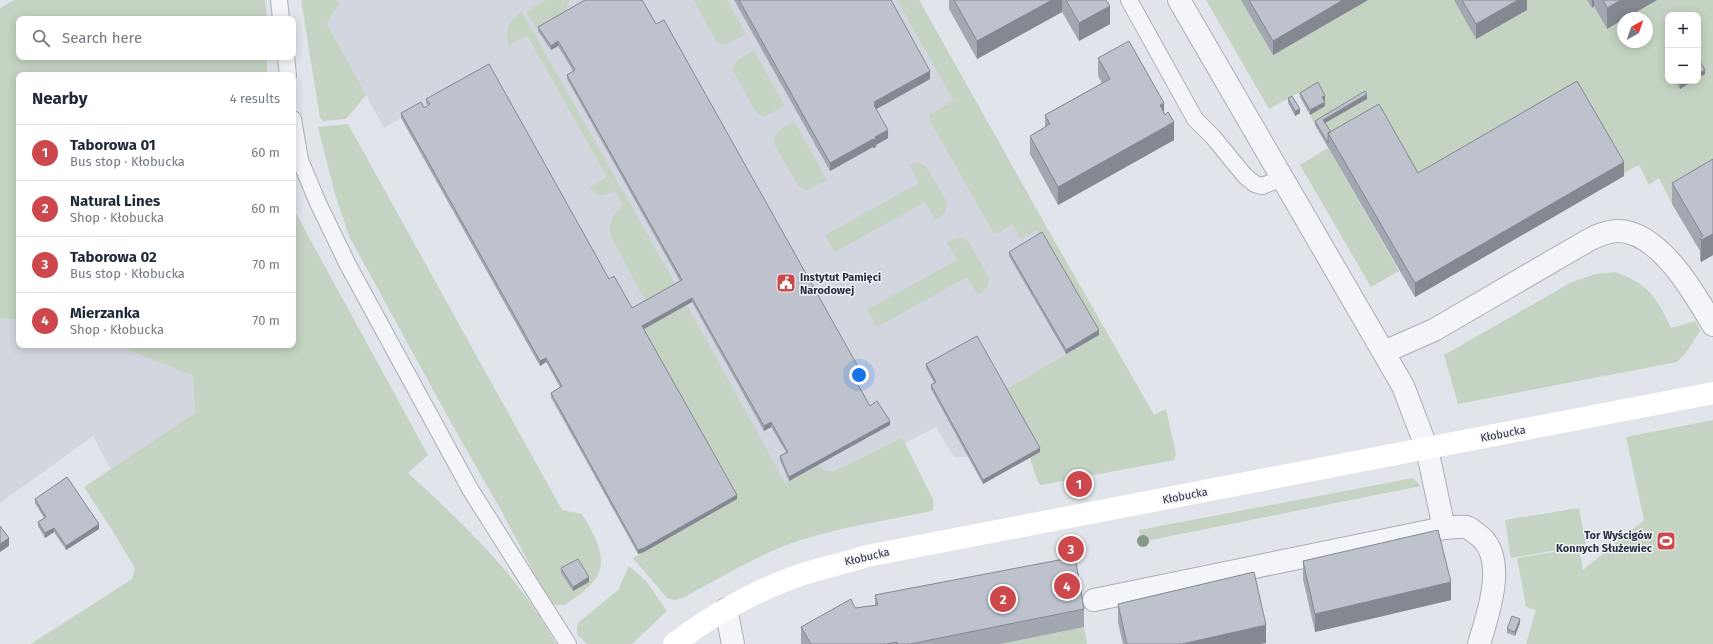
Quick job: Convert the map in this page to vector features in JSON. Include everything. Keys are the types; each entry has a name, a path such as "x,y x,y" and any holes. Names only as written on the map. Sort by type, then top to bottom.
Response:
{"street":[{"path":"1179,0 1403,386 1427,449 1444,528"},
{"path":"1384,352 1434,330 1587,241 1601,234 1617,231 1641,238 1662,252 1697,297 1713,325"},
{"name":"Kłobucka","path":"674,644 726,609 769,587 799,575 867,556 1713,393"},
{"path":"1094,600 1444,528 1467,527 1483,538 1492,555 1494,574 1490,606 1479,644"},
{"path":"726,609 733,644"}],"lane":[{"path":"279,0 281,16"},
{"path":"1129,0 1195,119 1213,137 1245,176 1255,184 1262,186 1283,178"},
{"path":"286,60 288,72"},
{"path":"296,137 300,160 318,203 348,265 470,489 568,644"}],"shaded area":[{"name":"Instytut Pamięci Narodowej","path":"314,0 919,0 1154,415 1040,452 983,484 969,457 954,457 936,427 905,443 917,466 642,559 550,398 562,390 546,362 540,366 401,118 384,128"},
{"path":"0,318 16,320 16,348 124,348 193,376 195,413 111,469 93,436 0,503"}],"green space":[{"path":"14,0 265,0 267,16 16,16 16,60 267,60 267,72 16,72 16,320 0,318 0,8"},
{"path":"301,0 337,0 339,4 327,24 366,95 346,119 323,121 320,118"},
{"path":"546,0 569,0 566,9 567,15 538,31 526,12"},
{"path":"694,0 727,0 746,34 730,43 721,45 716,41"},
{"path":"897,0 919,0 1154,415 1166,409 1176,454 1174,460 1041,485 1038,483 1030,458 1039,453 1005,390 1099,335 1037,230 1021,239 1012,224 999,233 993,232 929,119 930,114 954,101"},
{"path":"1206,0 1713,0 1713,180 1672,204 1659,178 1649,185 1639,165 1622,174 1418,187 1335,144 1323,124 1366,99 1315,125 1310,115 1325,106 1322,102 1325,100 1318,87 1300,97 1298,93 1269,109"},
{"path":"522,12 677,287 647,304 610,235 612,219 623,206 615,191 598,195 589,188 607,177 527,35 509,45 507,34 509,26 514,18"},
{"path":"754,51 785,106 763,117 756,112 733,71 737,61 743,56"},
{"path":"795,122 827,180 806,191 798,186 774,143 774,139 778,132 784,127"},
{"path":"348,124 562,510 582,514 592,531 599,549 601,567 591,584 565,605 554,605 546,596 502,512 454,428 349,236 335,194 318,127"},
{"path":"1328,148 1399,271 1371,287 1300,165"},
{"path":"917,162 926,166 947,203 944,213 935,220 925,202 835,252 825,235 919,183 909,165"},
{"path":"296,213 428,455 408,473 490,552 526,596 556,644 31,644 132,579 135,568 84,487 195,413 193,376 124,348 296,348"},
{"path":"955,238 964,238 968,241 989,278 986,288 977,295 967,277 877,327 867,310 957,260 947,242"},
{"path":"1616,272 1636,282 1650,293 1661,308 1671,328 1696,321 1700,331 1688,350 1677,362 1458,404 1444,355 1572,282 1596,274"},
{"path":"687,305 785,483 818,465 823,470 832,472 902,438 933,499 934,505 932,511 844,528 809,537 750,562 683,598 674,600 667,598 633,558 737,499 642,330"},
{"name":"Tor Wyścigów Konnych Służewiec","path":"1713,420 1713,644 1526,644 1536,610 1526,607 1517,558 1579,548 1583,570 1644,520 1626,437"},
{"path":"1413,478 1421,486 1141,542 1139,530"},
{"path":"1579,508 1586,545 1511,558 1505,520"},
{"path":"629,566 647,582 667,611 632,644 587,644 577,634 579,622 618,590"},
{"path":"1084,627 1086,644 1001,644"}],"building":[{"path":"585,0 642,0 656,24 664,20 861,372 853,376 870,406 877,401 890,421 789,477 780,456 788,452 771,422 764,426 692,298 642,326 737,495 638,550 551,393 562,386 546,358 540,361 401,113 421,102 424,108 430,104 426,99 489,64 609,279 614,276 632,308 682,280 567,75 575,70 558,41 551,46 538,27"},
{"path":"739,0 891,0 930,71 874,102 874,105 888,130 875,137 876,139 873,139 830,163"},
{"path":"954,0 1052,0 977,41"},
{"path":"1066,0 1106,0 1110,6 1079,23"},
{"path":"1249,0 1343,0 1273,41"},
{"path":"1462,0 1518,0 1476,24"},
{"path":"1603,0 1621,0 1607,8"},
{"path":"1129,41 1164,103 1160,105 1165,115 1168,112 1174,122 1058,187 1030,136 1050,124 1045,115 1110,79 1098,58"},
{"path":"1701,63 1705,70 1701,72"},
{"path":"1577,81 1624,162 1415,283 1328,133 1379,104 1418,173"},
{"path":"1318,82 1325,96 1322,97 1325,102 1310,110 1300,93"},
{"path":"1365,91 1367,94 1323,120 1331,132 1328,133 1328,143 1315,121"},
{"path":"1292,96 1300,109 1295,111 1288,98"},
{"path":"1713,159 1713,234 1701,240 1700,239 1703,236 1672,183"},
{"path":"1042,232 1099,330 1066,350 1009,252"},
{"path":"977,336 1040,448 983,480 931,385 936,382 926,364"},
{"path":"67,477 99,524 66,546 54,528 45,533 38,522 46,517 35,499"},
{"path":"0,526 9,538 0,544"},
{"path":"1438,530 1451,582 1315,614 1303,561"},
{"path":"1075,557 1084,609 910,644 897,644 897,642 886,644 811,644 801,627 851,599 855,608 878,605 875,595"},
{"path":"578,559 589,577 573,587 561,568"},
{"path":"1254,572 1266,625 1182,644 1127,644 1118,604"},
{"path":"1512,616 1520,619 1515,632 1507,629"}],"place":[{"name":"Instytut Pamięci Narodowej","path":"786,283"},
{"name":"Taborowa 01","path":"1079,484"},
{"name":"Tor Wyścigów Konnych Służewiec","path":"1666,541"},
{"name":"Taborowa 02","path":"1071,549"},
{"name":"Mierzanka","path":"1067,586"},
{"name":"Natural Lines","path":"1003,599"}]}
